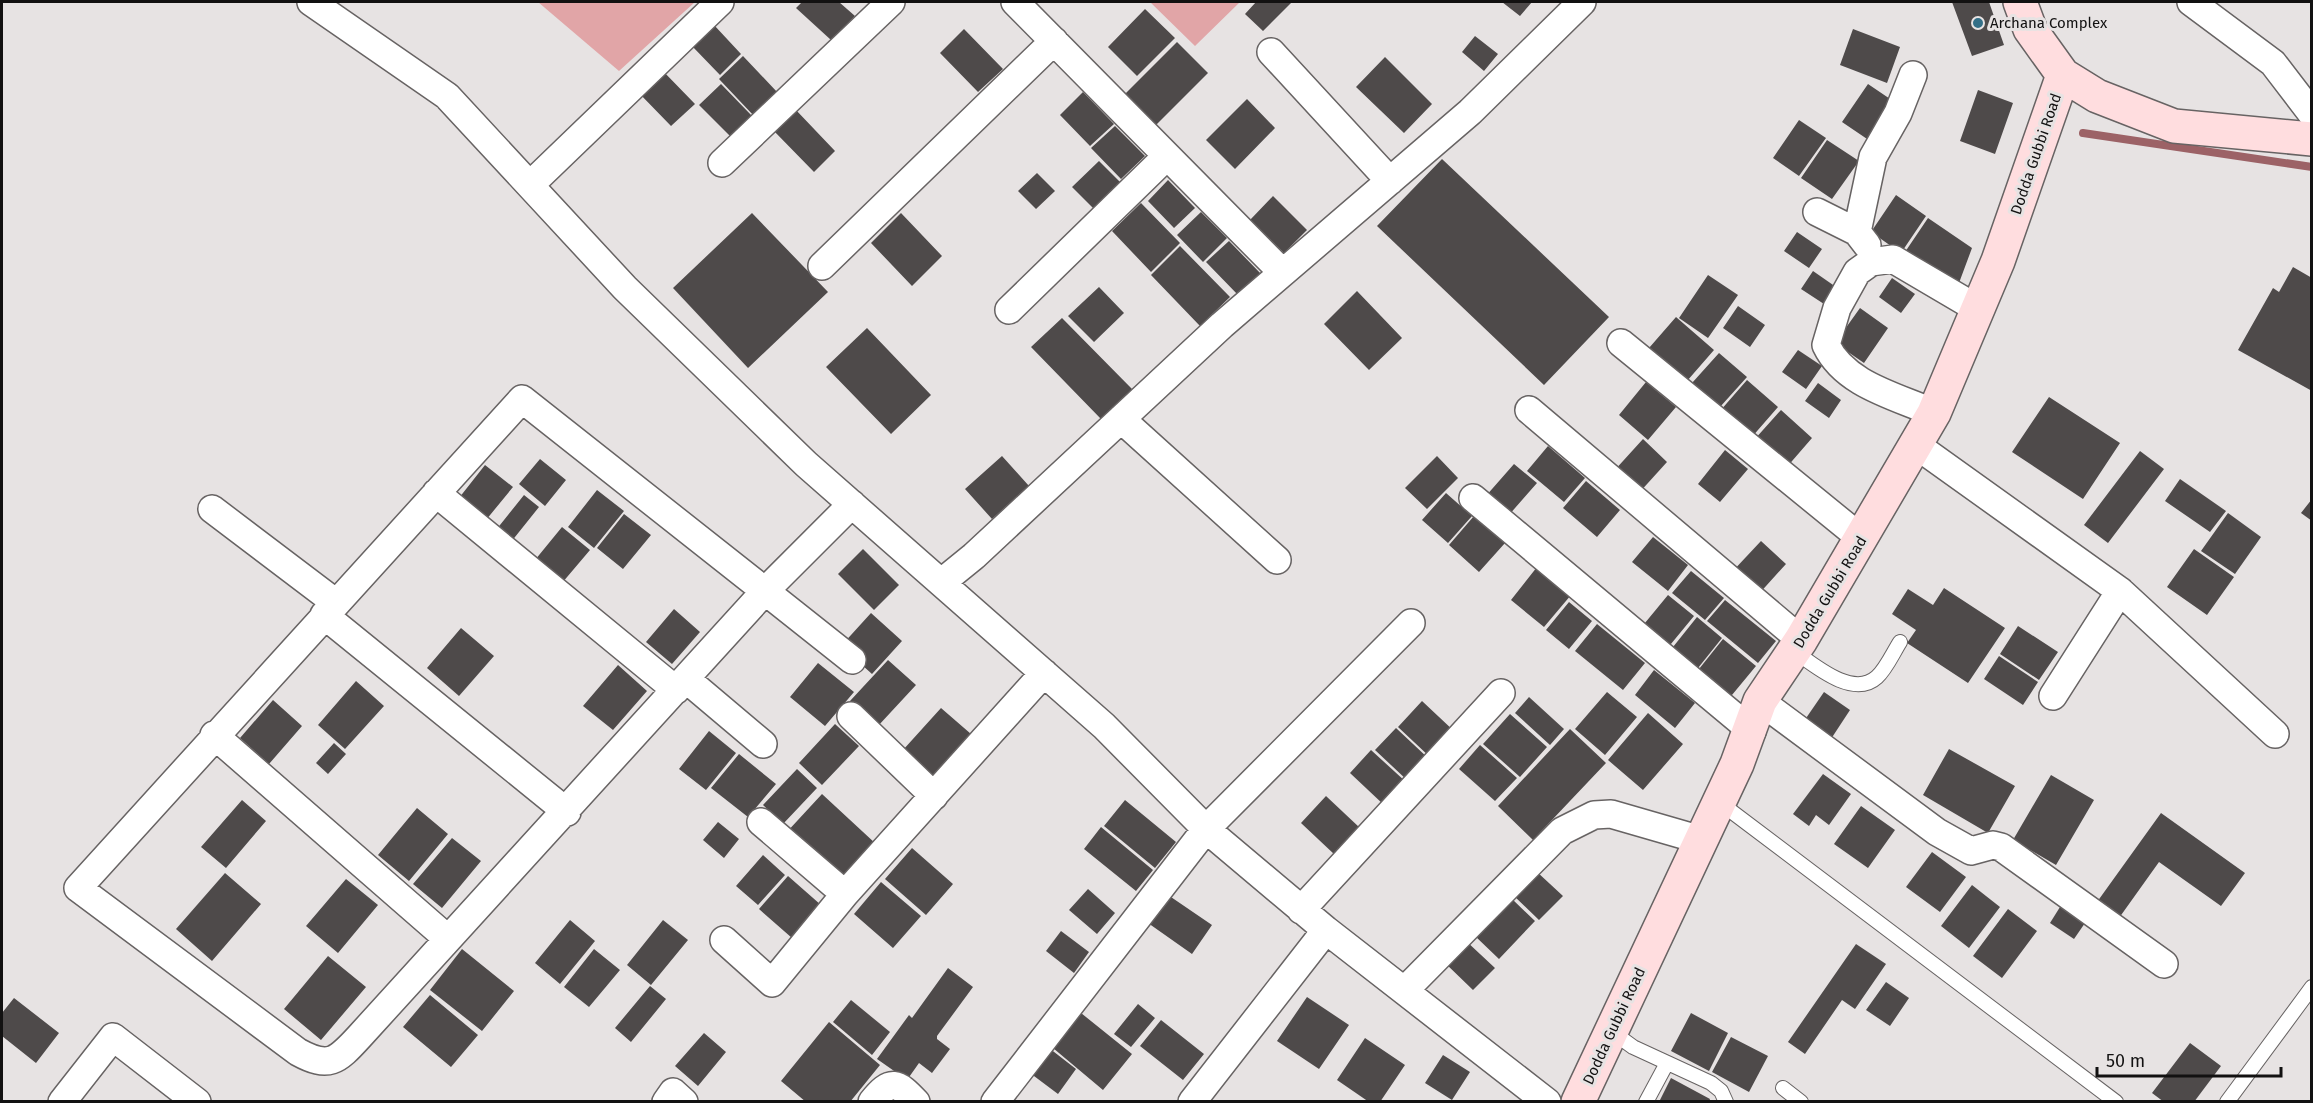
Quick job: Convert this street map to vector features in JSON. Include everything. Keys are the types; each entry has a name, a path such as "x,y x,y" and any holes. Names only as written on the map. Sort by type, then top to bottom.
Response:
{"main road":[{"path":"2020,2 2030,29 2063,75 2097,96 2174,126 2312,140"},
{"name":"Dodda Gubbi Road","path":"1578,1101 1719,802 1756,716 1934,413 1998,261 2063,75"}],"street":[{"path":"314,2 447,96 625,288 806,464 1104,726 1206,829 1326,930 1547,1101"},
{"path":"530,184 720,2"},
{"path":"722,162 891,2"},
{"path":"1015,2 1282,273"},
{"path":"942,582 974,556 1282,273 1470,112 1582,2"},
{"path":"2192,2 2273,63 2312,114"},
{"path":"822,266 1054,41"},
{"path":"1271,52 1390,181"},
{"path":"1857,232 1873,157 1898,113 1913,75"},
{"path":"1009,310 1167,156"},
{"path":"1817,212 1857,232 1878,261"},
{"path":"1934,413 1851,377 1832,357 1826,345 1837,308 1857,272 1871,262 1893,259 1978,309"},
{"path":"1622,343 1862,539"},
{"path":"852,504 765,591 567,812 342,1056 331,1061 317,1062 298,1052 78,888 214,735 522,399 765,591 852,660"},
{"path":"1529,410 1798,646"},
{"path":"1121,419 1277,560"},
{"path":"1916,445 2120,591 2275,734"},
{"path":"436,492 681,685 763,744"},
{"path":"1473,498 1756,716 1937,832 1971,851 1993,845 2001,847 2164,964"},
{"path":"212,509 567,812"},
{"path":"2053,696 2120,591"},
{"path":"995,1101 1206,829 1411,623"},
{"path":"724,940 772,983 845,894 1044,673"},
{"path":"1301,910 1501,693"},
{"path":"851,716 934,796"},
{"path":"214,735 448,939"},
{"path":"1405,990 1562,831 1594,815 1611,814 1701,840"},
{"path":"761,822 845,894"},
{"path":"1192,1101 1326,930"},
{"path":"62,1101 113,1037 196,1101"},
{"path":"872,1101 883,1088 892,1084 901,1087 916,1101"},
{"path":"666,1101 673,1092 684,1101"}],"lane":[{"path":"1798,646 1822,670 1849,684 1866,683 1877,677 1900,642"},
{"path":"1719,802 2116,1101"},
{"path":"2227,1101 2312,987"},
{"path":"1611,1031 1634,1047 1711,1083 1721,1091 1726,1101"},
{"path":"1647,1101 1667,1063"},
{"path":"1783,1088 1801,1101"}],"shaded area":[{"path":"538,2 695,2 619,71"},
{"path":"1150,2 1240,2 1195,46"}],"building":[{"path":"802,2 839,2 855,16 831,40 796,8"},
{"path":"1256,2 1292,2 1263,31 1245,14"},
{"path":"1502,2 1532,2 1520,16"},
{"name":"Archana Complex","path":"1952,2 1989,2 2004,45 1972,56"},
{"path":"1145,9 1175,38 1137,76 1108,47"},
{"path":"714,25 741,54 720,75 692,46"},
{"path":"964,29 1003,69 978,92 940,53"},
{"path":"1853,29 1900,47 1887,83 1840,65"},
{"path":"1475,36 1498,54 1484,71 1462,52"},
{"path":"1177,42 1208,73 1156,125 1125,94"},
{"path":"743,56 778,93 754,116 719,79"},
{"path":"1385,57 1432,104 1404,133 1356,87"},
{"path":"661,69 695,104 671,126 637,91"},
{"path":"721,84 753,117 732,138 699,105"},
{"path":"1868,84 1899,105 1873,143 1842,122"},
{"path":"1978,90 2013,103 1995,154 1960,141"},
{"path":"1083,92 1114,124 1090,146 1060,115"},
{"path":"1247,99 1275,128 1235,169 1206,140"},
{"path":"795,109 835,151 814,172 773,130"},
{"path":"1799,120 1826,138 1799,176 1773,158"},
{"path":"1115,126 1145,156 1121,179 1091,148"},
{"path":"1827,140 1859,161 1832,199 1801,178"},
{"path":"1442,159 1609,317 1544,385 1377,226"},
{"path":"1099,161 1121,183 1094,209 1072,187"},
{"path":"1037,173 1055,191 1036,209 1018,191"},
{"path":"1168,180 1195,208 1174,228 1148,201"},
{"path":"1896,195 1926,216 1901,253 1871,232"},
{"path":"1273,196 1307,230 1284,253 1250,220"},
{"path":"1141,203 1180,243 1151,272 1112,231"},
{"path":"1201,212 1227,238 1203,262 1177,235"},
{"path":"752,213 828,292 748,368 673,288"},
{"path":"901,213 942,256 912,286 871,243"},
{"path":"1928,218 1972,248 1956,291 1903,255"},
{"path":"1797,232 1822,249 1809,268 1784,251"},
{"path":"1229,241 1262,275 1239,296 1206,262"},
{"path":"1180,246 1230,297 1200,326 1151,275"},
{"path":"2293,267 2312,278 2312,391 2238,350 2273,288 2279,292"},
{"path":"1813,271 1836,287 1824,304 1801,289"},
{"path":"1708,275 1738,295 1708,338 1679,318"},
{"path":"1892,278 1915,294 1901,313 1879,297"},
{"path":"1099,287 1124,313 1094,342 1068,316"},
{"path":"1357,291 1402,338 1369,370 1324,324"},
{"path":"1738,306 1765,325 1750,347 1723,328"},
{"path":"1860,308 1888,328 1864,363 1835,343"},
{"path":"1676,317 1714,350 1687,381 1649,348"},
{"path":"1062,318 1132,389 1101,419 1031,347"},
{"path":"867,328 931,395 891,434 826,367"},
{"path":"1798,350 1822,366 1806,389 1782,372"},
{"path":"1719,353 1747,377 1720,407 1692,383"},
{"path":"1747,380 1778,407 1751,438 1720,411"},
{"path":"1646,382 1676,407 1648,440 1619,415"},
{"path":"1818,383 1841,400 1829,418 1805,401"},
{"path":"2049,397 2120,443 2083,499 2012,452"},
{"path":"1781,410 1812,438 1786,468 1754,440"},
{"path":"1643,439 1667,462 1638,494 1613,472"},
{"path":"1548,446 1585,478 1564,502 1527,471"},
{"path":"1725,450 1748,469 1720,502 1698,484"},
{"path":"2140,451 2164,469 2108,543 2084,525"},
{"path":"1002,456 1029,486 992,519 965,489"},
{"path":"1437,456 1458,478 1427,509 1405,488"},
{"path":"540,459 566,480 545,506 519,484"},
{"path":"1514,464 1537,483 1508,516 1485,497"},
{"path":"485,465 513,487 486,520 459,498"},
{"path":"2180,479 2226,511 2210,532 2165,501"},
{"path":"1586,481 1620,510 1597,537 1563,508"},
{"path":"597,490 624,511 594,548 568,527"},
{"path":"1446,493 1472,516 1448,543 1422,520"},
{"path":"524,495 539,507 511,542 496,530"},
{"path":"2312,499 2312,521 2301,513"},
{"path":"2228,513 2261,537 2235,574 2201,551"},
{"path":"624,514 651,535 623,569 597,548"},
{"path":"1474,516 1505,543 1479,572 1449,545"},
{"path":"562,527 590,550 562,583 535,560"},
{"path":"1653,537 1688,565 1668,591 1632,562"},
{"path":"1761,541 1786,564 1757,596 1731,573"},
{"path":"863,549 899,585 874,610 838,574"},
{"path":"2194,549 2234,577 2207,615 2167,587"},
{"path":"1537,567 1571,595 1544,627 1511,600"},
{"path":"1691,571 1724,598 1705,620 1672,593"},
{"path":"1944,588 2005,628 1968,683 1907,643 1916,630 1892,614 1908,589 1933,605"},
{"path":"1668,595 1694,616 1666,650 1640,629"},
{"path":"1725,600 1776,641 1758,663 1707,621"},
{"path":"1569,602 1592,621 1569,649 1546,630"},
{"path":"674,609 700,632 672,664 646,642"},
{"path":"871,613 902,641 872,674 841,646"},
{"path":"1697,617 1722,638 1694,673 1669,652"},
{"path":"1597,624 1645,663 1623,690 1575,651"},
{"path":"2018,626 2058,652 2039,680 2000,654"},
{"path":"461,628 494,656 459,696 427,668"},
{"path":"1723,639 1756,666 1727,701 1695,674"},
{"path":"1999,656 2038,682 2023,705 1984,679"},
{"path":"888,660 916,685 878,726 850,701"},
{"path":"818,663 854,692 825,726 790,697"},
{"path":"618,665 647,691 613,730 583,706"},
{"path":"1654,670 1695,703 1675,728 1635,695"},
{"path":"356,681 384,706 345,749 318,725"},
{"path":"1607,692 1637,717 1605,755 1575,729"},
{"path":"1824,692 1850,710 1829,742 1802,724"},
{"path":"1529,697 1564,729 1550,745 1515,713"},
{"path":"273,700 302,726 269,764 240,738"},
{"path":"1422,701 1455,732 1431,758 1398,727"},
{"path":"941,708 971,734 932,777 903,750"},
{"path":"1648,713 1683,744 1643,790 1608,760"},
{"path":"1510,714 1547,747 1520,777 1483,744"},
{"path":"835,724 859,746 822,785 799,763"},
{"path":"1396,728 1429,759 1408,781 1375,750"},
{"path":"1570,729 1606,763 1533,840 1498,806"},
{"path":"709,731 736,753 706,790 679,769"},
{"path":"334,743 346,754 328,774 316,763"},
{"path":"1480,745 1517,778 1495,801 1459,769"},
{"path":"1949,749 2015,786 1988,833 1923,795"},
{"path":"1371,750 1406,782 1384,805 1350,773"},
{"path":"739,754 776,784 748,817 711,788"},
{"path":"797,769 817,788 783,824 763,805"},
{"path":"1823,774 1851,794 1829,825 1816,815 1809,826 1793,814"},
{"path":"2051,775 2094,800 2056,865 2013,840"},
{"path":"822,794 876,844 839,883 785,834"},
{"path":"1326,796 1360,828 1335,855 1301,823"},
{"path":"242,800 266,821 226,868 201,847"},
{"path":"1125,800 1176,842 1155,868 1104,826"},
{"path":"1861,806 1895,830 1868,868 1834,844"},
{"path":"417,808 448,834 409,881 378,855"},
{"path":"2161,813 2245,873 2221,906 2159,862 2119,918 2097,902"},
{"path":"718,822 739,839 724,858 703,840"},
{"path":"1101,827 1153,870 1136,891 1084,849"},
{"path":"452,838 481,861 442,908 413,884"},
{"path":"912,848 953,884 926,915 885,879"},
{"path":"1932,852 1966,877 1940,912 1906,887"},
{"path":"763,855 785,875 758,905 736,886"},
{"path":"1536,871 1563,896 1539,920 1513,895"},
{"path":"225,873 261,904 212,961 176,929"},
{"path":"788,876 821,905 792,938 759,909"},
{"path":"346,879 378,905 338,953 306,926"},
{"path":"881,882 921,916 893,948 854,914"},
{"path":"1972,885 2000,907 1969,948 1941,926"},
{"path":"1088,889 1115,913 1097,934 1069,910"},
{"path":"1168,895 1212,925 1192,954 1148,923"},
{"path":"1511,898 1535,921 1499,959 1475,936"},
{"path":"2060,907 2085,923 2074,939 2050,923"},
{"path":"2008,909 2037,931 2002,978 1973,956"},
{"path":"570,920 595,941 560,984 535,963"},
{"path":"663,920 688,940 651,985 627,965"},
{"path":"1061,931 1089,952 1074,973 1046,951"},
{"path":"1465,940 1495,968 1473,990 1444,962"},
{"path":"1856,944 1886,964 1855,1009 1842,1000 1805,1054 1788,1042"},
{"path":"462,949 514,991 482,1031 430,990"},
{"path":"594,949 620,970 589,1007 564,987"},
{"path":"328,956 366,987 321,1040 284,1009"},
{"path":"948,968 973,987 937,1036 937,1039 950,1049 932,1073 919,1063 907,1080 877,1059 909,1015 912,1018"},
{"path":"1886,982 1909,998 1890,1026 1866,1010"},
{"path":"650,986 666,999 631,1042 615,1028"},
{"path":"430,995 478,1035 451,1067 403,1027"},
{"path":"1307,997 1349,1025 1319,1069 1277,1041"},
{"path":"14,998 59,1033 36,1063 2,1036 2,1013"},
{"path":"851,1000 890,1032 872,1055 833,1022"},
{"path":"1138,1004 1155,1018 1131,1047 1114,1034"},
{"path":"1081,1013 1132,1054 1103,1090 1053,1048"},
{"path":"1691,1013 1728,1033 1709,1071 1671,1051"},
{"path":"1161,1020 1204,1054 1183,1080 1140,1046"},
{"path":"829,1022 880,1065 850,1102 806,1102 781,1081"},
{"path":"704,1033 726,1052 698,1086 675,1066"},
{"path":"1731,1037 1768,1056 1749,1092 1712,1072"},
{"path":"1365,1038 1405,1065 1380,1102 1369,1102 1337,1080"},
{"path":"2190,1043 2221,1066 2194,1102 2164,1102 2152,1093"},
{"path":"1049,1048 1076,1069 1058,1094 1030,1073"},
{"path":"1443,1055 1470,1072 1452,1100 1425,1083"},
{"path":"1671,1078 1710,1099 1709,1102 1659,1102"}],"waterway":[{"path":"2083,133 2312,167"}],"place":[{"name":"Archana Complex","path":"1978,23"}]}
